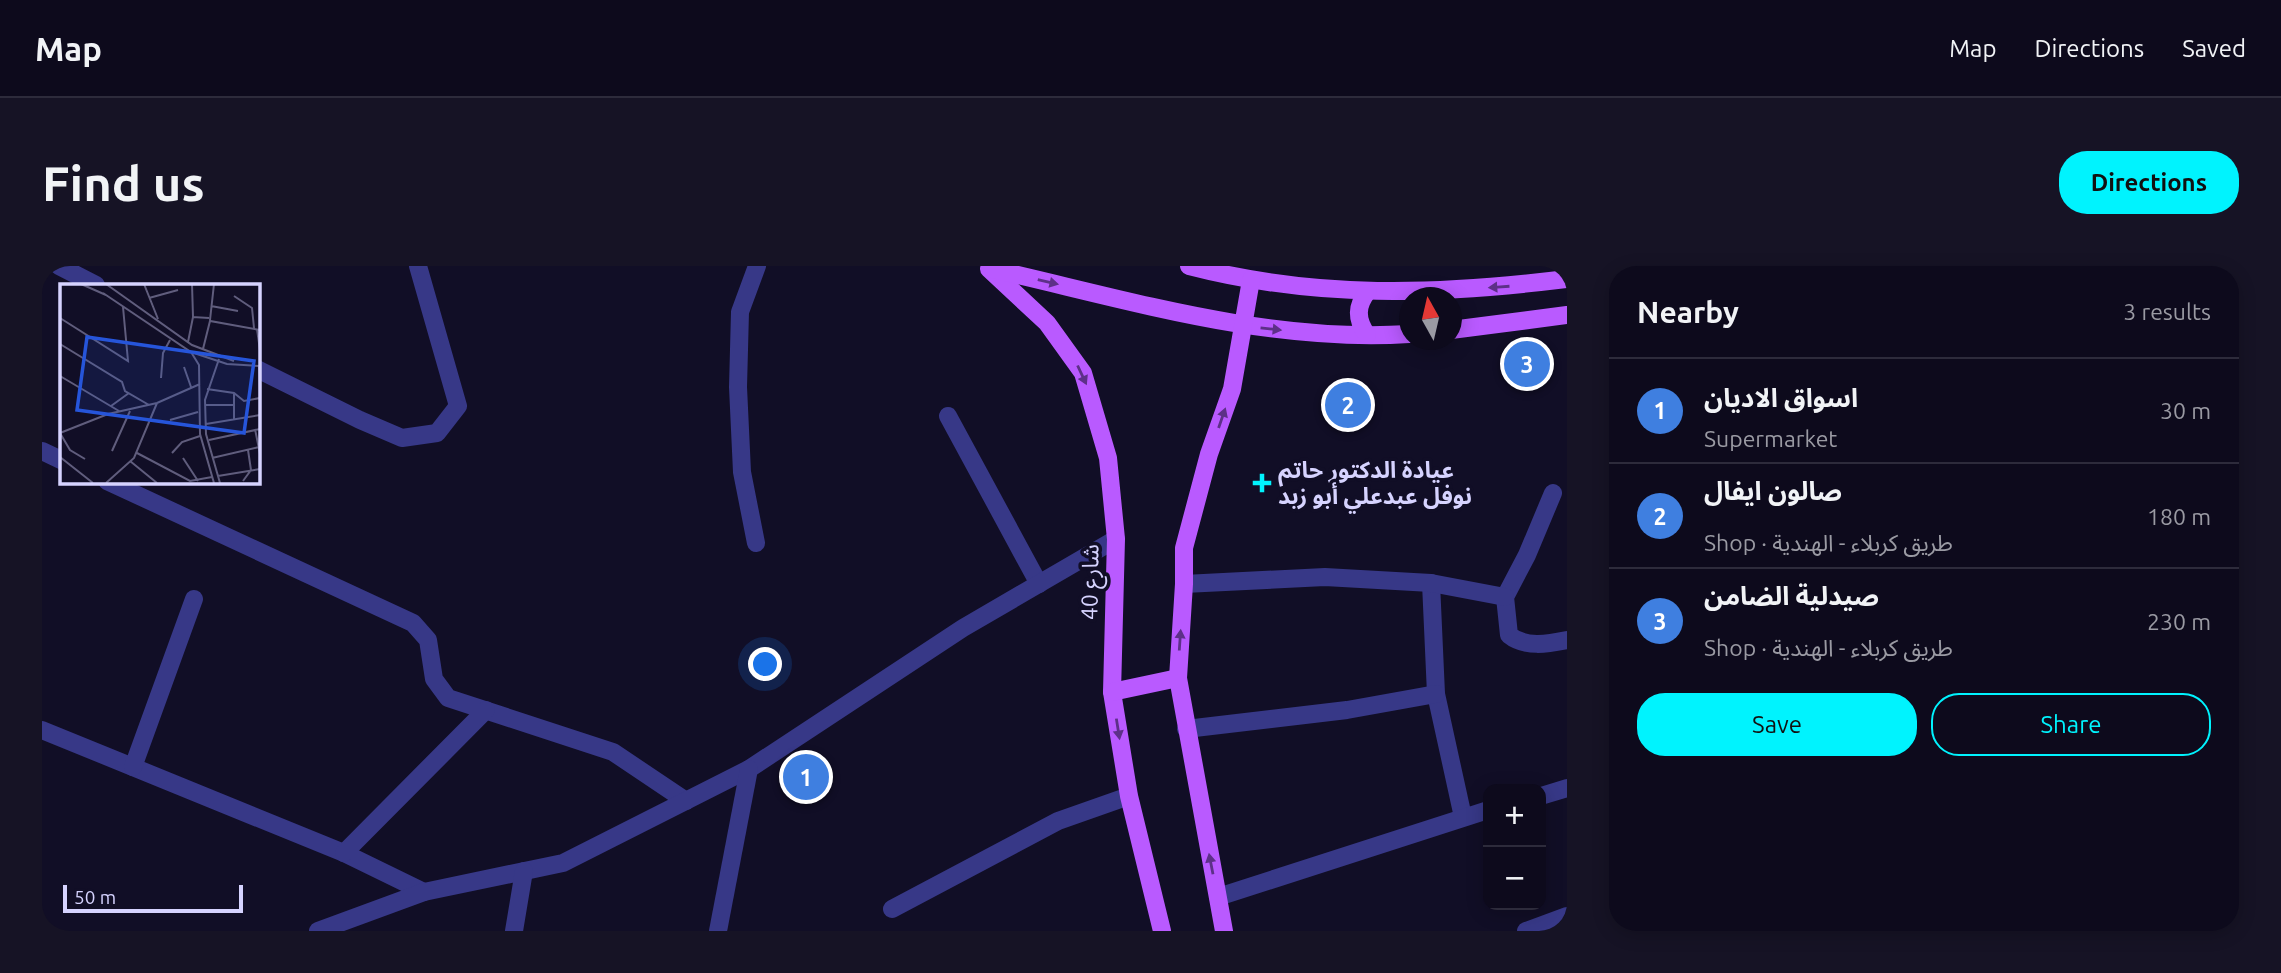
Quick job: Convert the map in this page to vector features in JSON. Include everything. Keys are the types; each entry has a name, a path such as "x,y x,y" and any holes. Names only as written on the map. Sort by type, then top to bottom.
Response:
{"main road":[{"path":"1189,266 1251,280 1330,290 1410,292 1567,279"},
{"path":"986,267 1244,326 1332,335 1399,334"},
{"name":"شارع 40","path":"986,267 1047,323 1083,373 1108,458 1116,539 1112,692 1129,796 1161,931"},
{"path":"1224,931 1178,678 1184,548 1209,454 1232,389 1251,280"},
{"path":"1367,335 1358,317 1361,300 1368,291"},
{"path":"1462,329 1567,315"},
{"path":"1112,692 1178,678"}],"street":[{"path":"59,266 94,284"},
{"path":"259,370 402,438 437,433 458,406 418,266"},
{"path":"755,543 743,472 738,387 740,312 757,266"},
{"path":"948,416 1039,584"},
{"path":"42,451 60,460"},
{"path":"111,483 413,623 428,640 433,679 448,698 613,752 686,801"},
{"path":"1553,493 1527,555 1505,597 1509,635 1516,641 1526,644 1567,640"},
{"path":"318,931 424,892 563,863 749,769 963,628 1116,539"},
{"path":"1184,584 1325,577 1431,583 1505,597"},
{"path":"1431,583 1436,694 1463,817"},
{"path":"133,767 194,599"},
{"path":"1186,729 1347,710 1436,694"},
{"path":"344,853 486,710"},
{"path":"42,730 344,853 424,892"},
{"path":"718,931 749,769"},
{"path":"1546,794 1567,788"},
{"path":"891,909 1058,821 1129,796"},
{"path":"1218,897 1483,811"},
{"path":"514,931 524,871"},
{"path":"1526,931 1567,916"}],"place":[{"name":"صيدلية الضامن","path":"1527,364"},
{"name":"صالون ايفال","path":"1348,405"},
{"name":"عيادة الدكتور حاتم نوفل عبدعلي أبو زبد","path":"1262,483"},
{"name":"اسواق الاديان","path":"806,777"}]}
